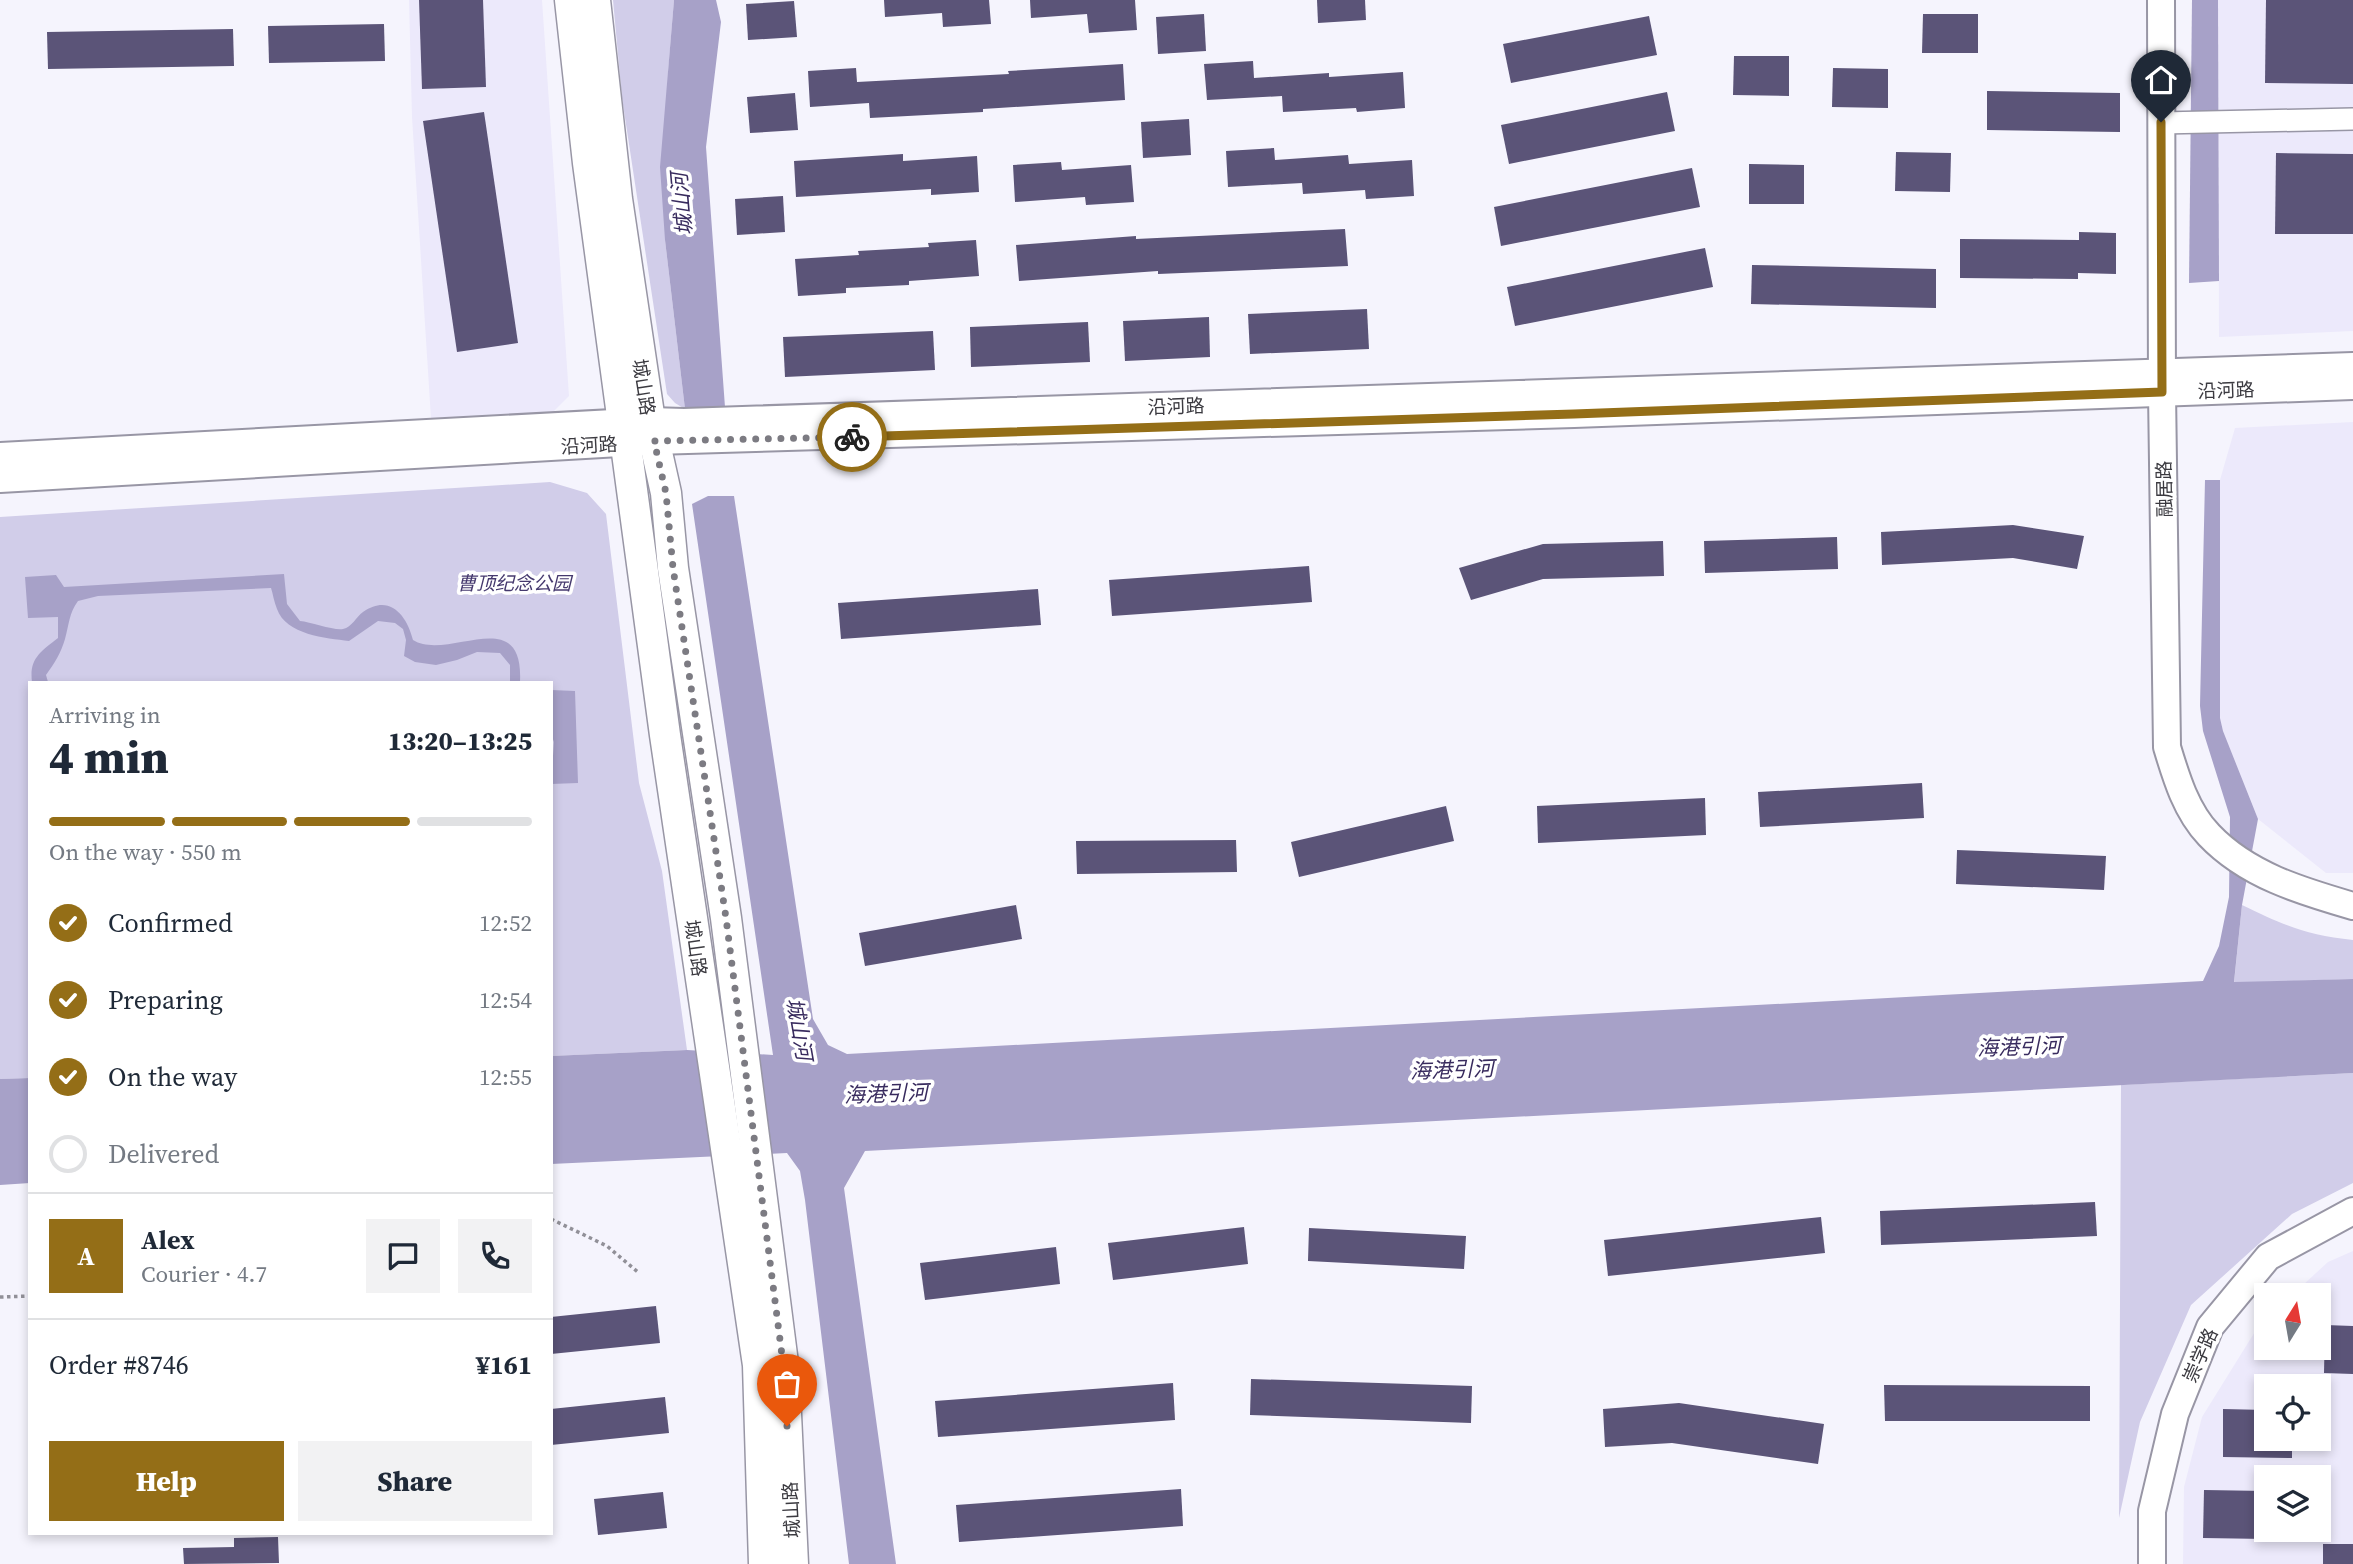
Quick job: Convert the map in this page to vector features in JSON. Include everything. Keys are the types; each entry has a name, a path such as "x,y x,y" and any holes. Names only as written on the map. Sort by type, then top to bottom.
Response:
{"main road":[{"name":"城山路","path":"570,0 588,163 639,432 666,493 673,568 724,904 784,1371 793,1564"},
{"name":"城山路","path":"595,0 617,199 665,735 758,1365 764,1564"}],"street":[{"name":"融居路","path":"2161,0 2173,122 2162,382 2168,747 2178,782 2208,834 2260,873 2353,906"},
{"path":"2173,122 2353,119"},
{"name":"沿河路","path":"0,456 639,432 1574,414 2162,382 2353,366"},
{"name":"沿河路","path":"2162,382 2353,386"},
{"name":"沿河路","path":"0,479 639,432"},
{"path":"2324,897 2353,896"},
{"name":"崇学路","path":"2152,1564 2152,1511 2175,1414 2210,1327 2269,1257 2353,1210"}],"path":[{"path":"553,1220 607,1246 639,1273"},
{"path":"0,1297 28,1296"}],"shaded area":[{"path":"409,0 542,0 569,396 551,414 431,419 412,117"},
{"path":"2218,0 2353,0 2353,331 2219,337"},
{"path":"2353,422 2353,873 2326,873 2258,819 2223,731 2220,718 2220,480 2235,428"},
{"path":"2353,1251 2353,1564 2183,1564 2184,1487 2202,1417 2254,1333 2254,1360 2331,1360 2331,1283 2305,1283 2328,1262"}],"green space":[{"path":"613,0 674,0 668,73 665,240 685,409 667,394 622,98"},
{"name":"曹顶纪念公园","path":"550,482 587,493 606,514 639,783 662,871 687,1050 553,1056 553,681 28,681 28,1078 0,1079 0,517"},
{"path":"2242,905 2296,928 2353,940 2353,979 2234,983"},
{"path":"2353,1073 2353,1183 2292,1214 2191,1305 2140,1422 2119,1518 2121,1085"}],"water":[{"name":"城山河","path":"674,0 716,0 721,22 706,147 725,407 685,409 665,240 660,167"},
{"path":"2192,0 2218,0 2219,281 2189,283"},
{"path":"2205,480 2220,480 2220,718 2258,819 2242,905 2234,982 2353,979 2353,1073 865,1151 844,1188 896,1564 849,1564 805,1200 800,1171 787,1153 553,1164 553,1056 687,1050 773,1055 692,504 708,496 734,496 813,1019 828,1045 847,1054 2203,981 2219,946 2229,897 2230,817 2203,731 2200,706"},
{"path":"284,574 287,604 300,621 343,629 373,607 389,606 402,616 413,640 428,645 481,639 497,639 510,644 518,658 520,681 510,681 510,665 500,653 477,652 436,665 415,662 404,656 406,640 403,629 395,623 378,621 349,641 308,634 289,625 282,618 271,588 98,596 78,601 61,649 46,675 48,681 32,681 32,667 37,657 58,638 58,617 28,618 25,577 56,575 64,587"},
{"path":"553,690 575,691 578,783 553,784"},
{"path":"28,1078 28,1183 0,1185 0,1079"}],"building":[{"path":"419,0 483,0 486,87 422,89"},
{"path":"884,0 989,0 991,24 943,27 942,13 885,17"},
{"path":"1030,0 1135,0 1137,30 1089,33 1087,14 1031,18"},
{"path":"1317,0 1365,0 1366,20 1318,23"},
{"path":"2266,0 2353,0 2353,84 2265,83"},
{"path":"794,1 797,37 748,40 746,4"},
{"path":"1204,14 1206,51 1158,54 1156,17"},
{"path":"1923,14 1978,14 1978,53 1922,53"},
{"path":"1649,16 1657,55 1511,83 1503,44"},
{"path":"384,24 385,61 269,63 268,26"},
{"path":"233,29 234,66 48,69 47,32"},
{"path":"1734,56 1789,56 1789,96 1733,95"},
{"path":"1253,61 1254,78 1403,72 1405,108 1357,112 1356,108 1283,112 1282,96 1207,100 1204,64"},
{"path":"1123,64 1125,100 870,118 869,103 810,107 808,71 856,68 857,82 1009,74 1008,71"},
{"path":"1833,68 1888,69 1888,108 1832,107"},
{"path":"1987,91 2120,93 2120,132 1987,130"},
{"path":"1667,92 1675,131 1509,164 1501,125"},
{"path":"795,93 798,130 750,133 747,97"},
{"path":"484,112 518,343 457,352 423,121"},
{"path":"1189,119 1191,155 1143,158 1141,122"},
{"path":"1274,148 1275,160 1348,155 1349,164 1412,160 1414,196 1366,199 1365,190 1303,194 1302,183 1228,187 1226,151"},
{"path":"1896,152 1951,153 1950,192 1895,191"},
{"path":"2276,153 2353,154 2353,234 2275,234"},
{"path":"903,154 903,161 977,156 979,192 931,195 931,189 796,197 794,161"},
{"path":"1061,162 1062,170 1131,165 1134,202 1086,205 1085,197 1015,202 1013,165"},
{"path":"1749,164 1804,165 1804,204 1749,204"},
{"path":"1692,168 1700,207 1501,246 1494,207"},
{"path":"783,196 785,232 737,235 735,199"},
{"path":"1345,229 1348,266 1158,274 1158,271 1019,281 1016,245 1136,236 1136,239"},
{"path":"2079,232 2116,233 2116,274 2078,273 2078,279 1960,278 1960,239 2079,240"},
{"path":"976,240 979,276 909,281 909,285 846,288 846,293 798,296 795,259 859,255 858,251 929,247 928,243"},
{"path":"1705,248 1713,287 1515,326 1507,287"},
{"path":"1752,265 1936,269 1936,308 1751,304"},
{"path":"1367,309 1369,349 1250,354 1248,314"},
{"path":"1209,317 1210,357 1125,361 1123,321"},
{"path":"1088,322 1090,362 971,367 970,327"},
{"path":"933,331 935,370 785,377 783,337"},
{"path":"2013,525 2084,536 2077,569 2013,558 1882,565 1881,532"},
{"path":"1837,537 1838,569 1705,573 1704,541"},
{"path":"1663,541 1664,576 1543,579 1471,600 1459,568 1543,544"},
{"path":"1309,566 1312,602 1112,616 1109,580"},
{"path":"1038,589 1041,625 841,639 838,603"},
{"path":"1922,783 1924,818 1760,827 1758,792"},
{"path":"1705,798 1706,835 1538,843 1537,806"},
{"path":"1446,806 1454,841 1299,877 1291,842"},
{"path":"1236,840 1237,872 1077,874 1076,841"},
{"path":"1957,850 2106,856 2104,890 1956,884"},
{"path":"1016,905 1022,939 865,966 859,933"},
{"path":"2095,1202 2097,1236 1881,1245 1880,1211"},
{"path":"1821,1217 1825,1253 1608,1276 1604,1240"},
{"path":"1244,1227 1248,1264 1113,1280 1108,1243"},
{"path":"1309,1228 1466,1236 1464,1269 1308,1261"},
{"path":"1056,1247 1060,1284 925,1300 920,1263"},
{"path":"656,1306 660,1343 553,1354 553,1317"},
{"path":"2331,1325 2353,1326 2353,1374 2324,1373 2324,1360 2331,1360"},
{"path":"1251,1379 1472,1386 1471,1423 1250,1415"},
{"path":"1173,1383 1175,1420 938,1437 935,1401"},
{"path":"1884,1385 2090,1386 2090,1421 1885,1421"},
{"path":"665,1397 669,1433 553,1445 553,1409"},
{"path":"1679,1403 1824,1424 1818,1464 1672,1443 1605,1447 1603,1409"},
{"path":"2223,1409 2254,1410 2254,1451 2292,1451 2292,1458 2223,1457"},
{"path":"1181,1489 1183,1526 959,1542 956,1505"},
{"path":"2204,1490 2254,1491 2254,1539 2203,1538"},
{"path":"663,1492 667,1528 598,1535 594,1499"},
{"path":"278,1537 279,1563 184,1564 183,1548 234,1547 234,1538"},
{"path":"2323,1544 2353,1544 2353,1564 2323,1564"}],"way so far":[{"path":"787,1426 784,1371 726,918 673,568 666,493 654,441 852,437"}],"route":[{"path":"852,437 2162,392 2161,122"}],"water label":[{"name":"海港引河","path":"2019,1047"},
{"name":"海港引河","path":"1452,1070"},
{"name":"海港引河","path":"886,1094"}]}
